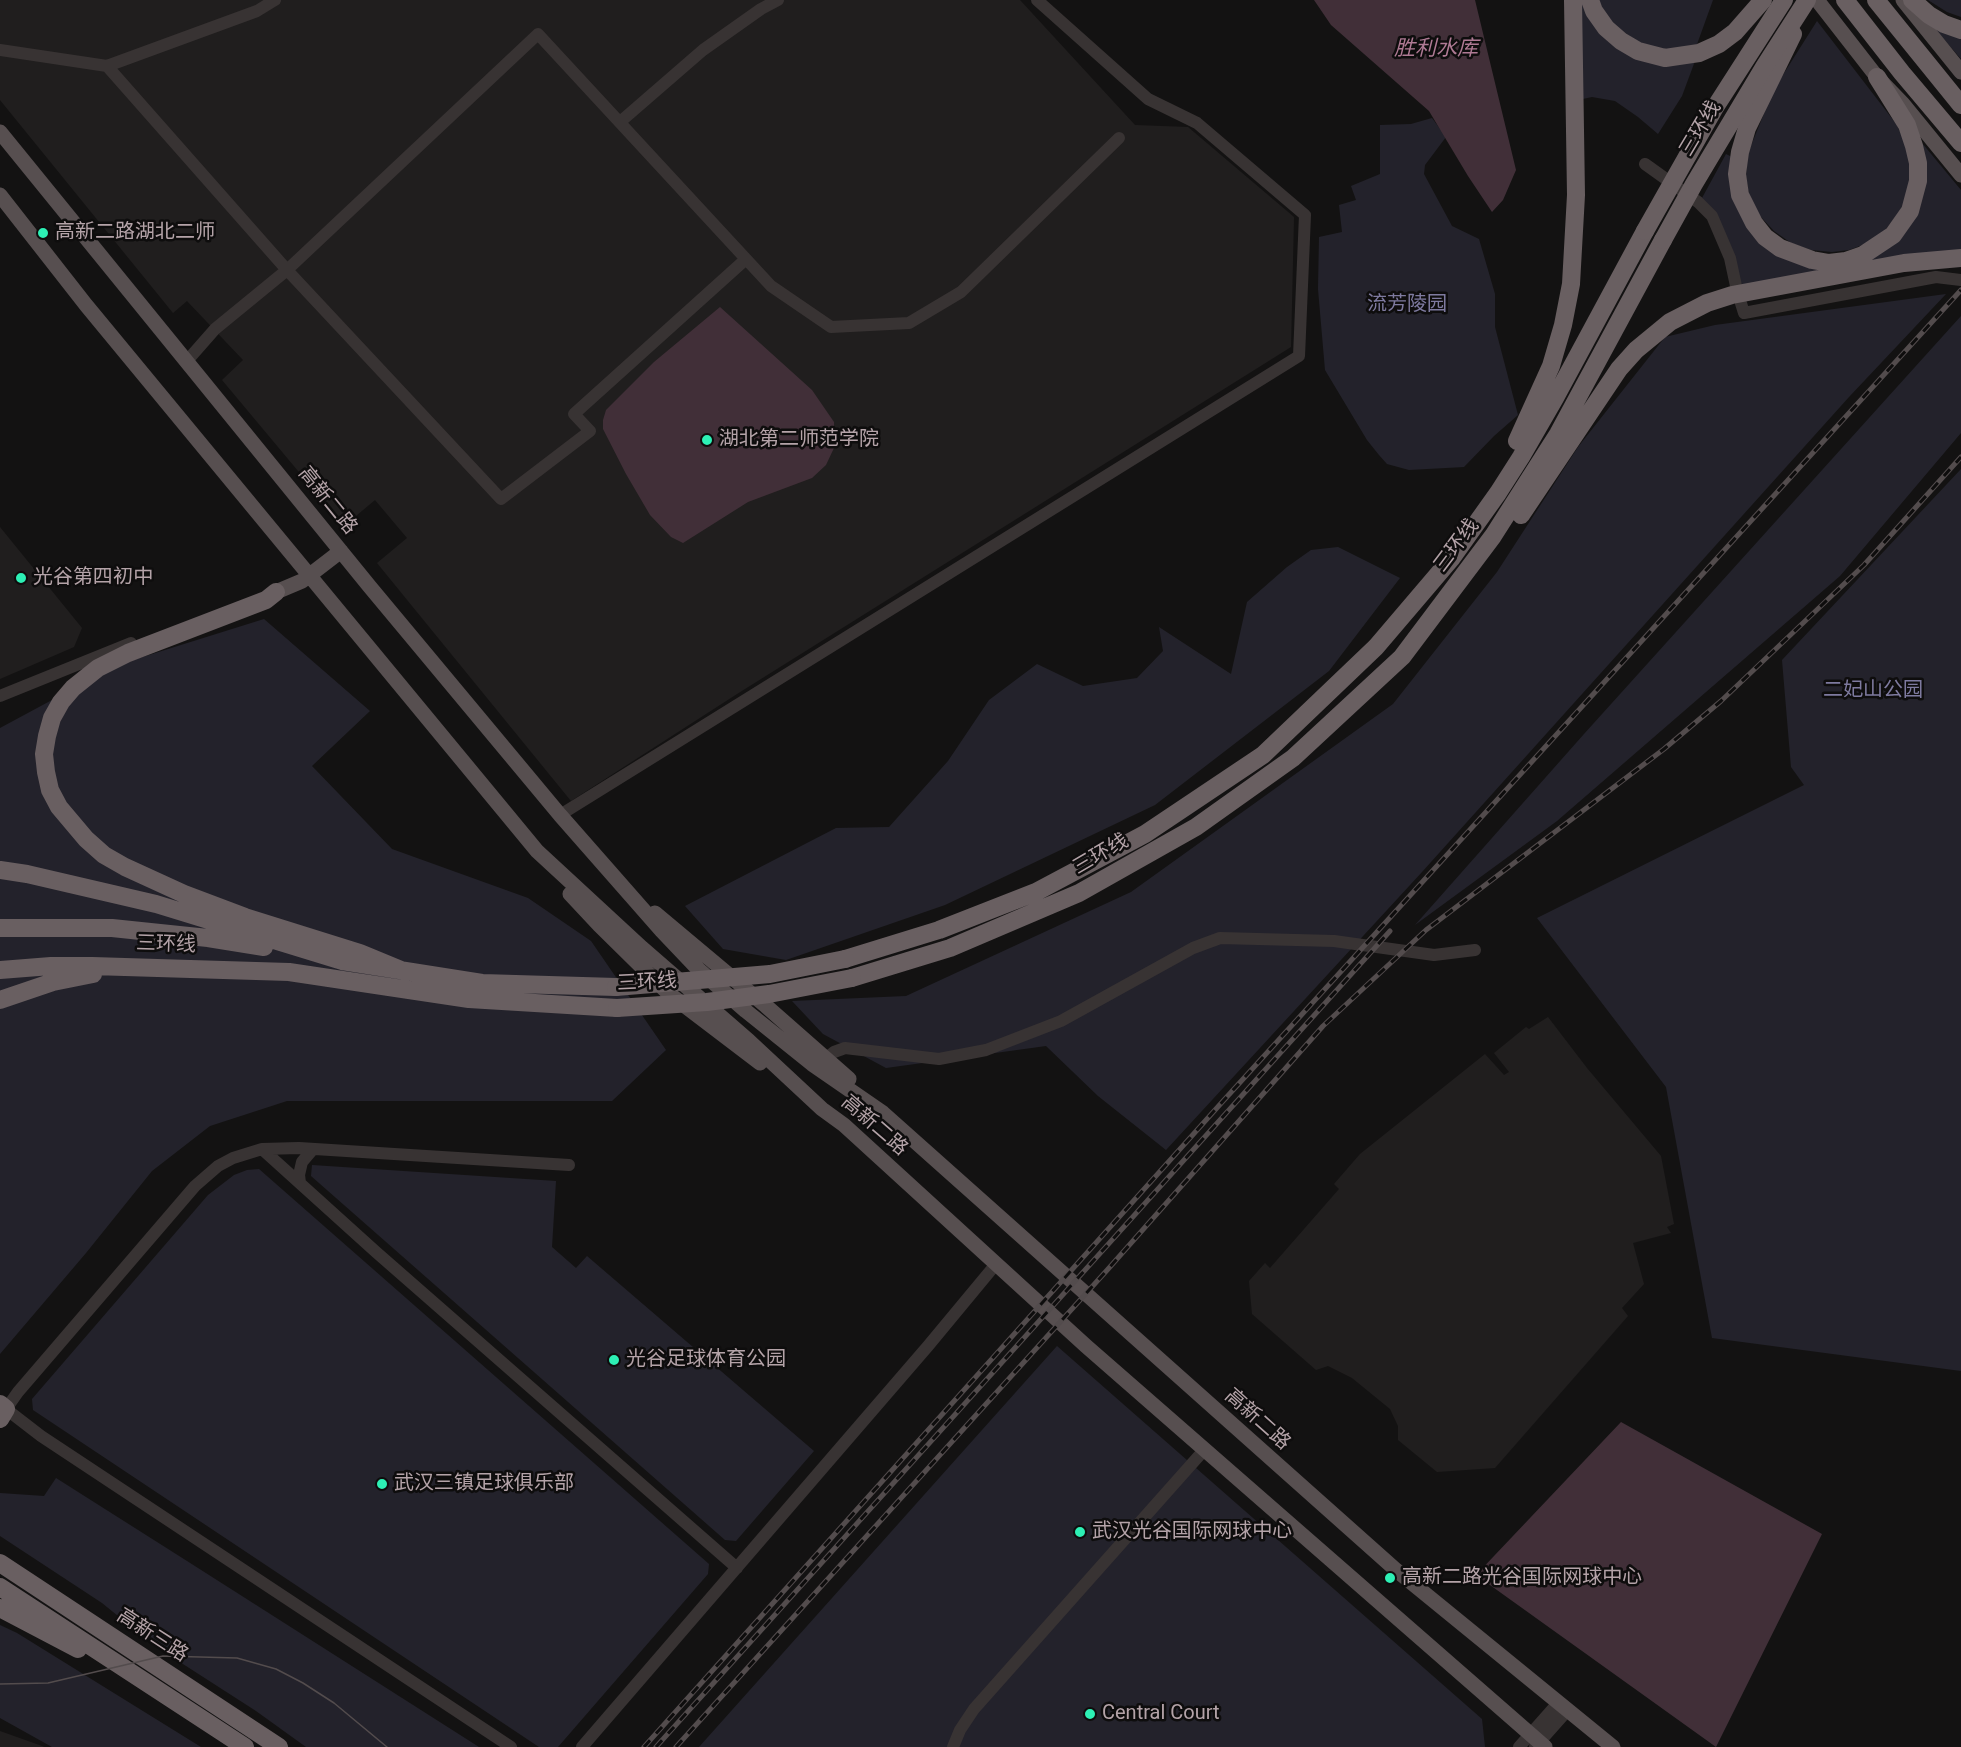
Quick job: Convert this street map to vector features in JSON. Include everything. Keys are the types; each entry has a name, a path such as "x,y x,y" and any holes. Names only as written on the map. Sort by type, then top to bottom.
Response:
{"highway":[{"path":"1376,647 1512,452 1529,419 1558,346 1575,253 1573,0"},
{"path":"1590,0 1594,11 1606,28 1621,40 1638,51 1665,58 1699,53 1719,44 1736,32 1763,0"},
{"name":"三环线","path":"0,870 103,890 213,930 342,961 482,982 616,987 770,974 845,959 939,930 1036,892 1144,834 1263,754 1376,647 1451,559 1498,493 1555,398 1714,109 1784,0"},
{"path":"1809,0 1766,87 1740,152 1737,174 1740,195 1754,223 1765,237 1787,252 1812,261 1829,263 1846,261 1863,255 1893,235 1910,211 1915,195 1918,164 1907,125 1877,77"},
{"name":"三环线","path":"2,970 51,966 289,972 469,999 617,1008 707,1002 759,996 852,978 950,948 1079,893 1196,827 1301,750 1402,657 1493,536 1530,481 1588,380 1694,184 1758,76 1809,0"},
{"path":"1845,0 1961,143"},
{"path":"1876,0 1961,105"},
{"path":"1911,0 1944,24 1961,30"},
{"path":"1443,601 1502,540 1537,493 1619,369 1636,350 1671,322 1707,303 1731,295 1904,262 1961,258"},
{"path":"276,592 267,600 128,653 98,668 79,682 61,702 52,718 47,736 44,754 50,790 58,807 71,824 104,855 125,867 184,894 245,917 360,953 406,972"},
{"path":"0,928 213,930"},
{"path":"0,1000 53,982 136,967"},
{"name":"高新三路","path":"0,1562 279,1747"},
{"name":"高新三路","path":"0,1587 245,1747"},
{"path":"0,1608 161,1691"}],"main road":[{"path":"1817,0 1877,77 1903,104 1961,175"},
{"path":"1903,0 1961,72"},
{"name":"高新二路","path":"0,132 341,551 560,815 628,892 692,962 730,997 812,1064 883,1113"},
{"name":"高新二路","path":"0,195 86,305 537,851 642,948 749,1041 822,1109 844,1125 1078,1338 1537,1743"},
{"path":"276,592 302,581 341,551"},
{"name":"高新二路","path":"628,892 766,1006 851,1081 883,1113 1352,1531 1613,1747"}],"street":[{"path":"0,50 107,66 257,11 275,0"},
{"path":"620,122 703,50 761,9 778,0"},
{"path":"560,815 1299,356 1305,215 1197,123 1148,99 1037,0"},
{"path":"186,362 215,329 287,270 538,34 771,286 831,327 909,323 961,292 1119,138"},
{"path":"107,66 287,270 501,499 590,431 574,414 746,259"},
{"path":"1645,164 1698,202 1712,216 1730,258 1736,286"},
{"path":"1740,300 1744,313 1936,277 1961,280"},
{"path":"0,696 262,593 276,592"},
{"path":"825,1059 844,1048 939,1059 986,1050 1061,1021 1193,948 1220,938 1335,941 1434,955 1474,950"},
{"path":"262,1149 737,1568"},
{"path":"511,1747 2,1411 195,1186 218,1166 233,1158 262,1149 313,1149 569,1165"},
{"path":"300,1183 302,1162 313,1149"},
{"path":"582,1747 996,1264"},
{"path":"953,1747 960,1730 974,1709 1205,1449"},
{"path":"1519,1747 1537,1743 1563,1707"}],"shaded area":[{"name":"湖北第二师范学院","path":"0,0 1020,0 1135,125 1188,127 1294,217 1291,347 737,694 571,801 377,563 407,538 375,500 344,526 222,380 243,360 187,301 173,313 0,100"},
{"name":"光谷第四初中","path":"0,527 82,628 74,647 0,679"},
{"path":"1548,1017 1587,1068 1661,1156 1674,1224 1667,1227 1671,1233 1633,1243 1644,1284 1622,1308 1628,1316 1495,1468 1437,1472 1398,1440 1398,1426 1390,1409 1352,1378 1328,1366 1316,1370 1252,1314 1249,1281 1265,1263 1270,1268 1339,1189 1334,1184 1360,1154 1485,1054 1504,1075 1509,1072 1494,1053 1526,1027 1529,1029"},
{"path":"0,1731 42,1746 44,1747 0,1747"}],"green space":[{"path":"1576,0 1583,0 1603,34 1695,61 1682,96 1658,134 1615,101 1592,97 1578,100"},
{"path":"1598,0 1713,0 1696,47 1665,50 1641,44 1615,26 1605,14"},
{"path":"1928,0 1961,0 1961,17 1947,12"},
{"path":"1817,21 1897,125 1906,145 1911,169 1906,203 1883,233 1868,243 1849,250 1832,252 1811,250 1791,243 1774,231 1760,216 1749,196 1746,176 1748,153 1774,89"},
{"path":"1928,21 1961,36 1961,59"},
{"name":"流芳陵园","path":"1432,118 1446,137 1425,165 1424,174 1452,226 1479,239 1495,294 1495,327 1518,415 1464,467 1409,470 1387,464 1379,455 1367,440 1325,370 1318,289 1319,237 1342,232 1339,205 1356,200 1351,186 1380,174 1380,125 1411,124"},
{"path":"1922,143 1961,190 1961,253 1742,285 1702,198 1726,154 1734,158 1734,180 1792,262 1892,245"},
{"path":"1946,294 1849,397 1422,872 1166,1150 1098,1096 1046,1046 886,1068 823,1034 792,1001 906,996 1131,892 1393,704 1497,572 1578,447 1665,337 1715,325"},
{"path":"1961,316 1961,433 1840,576 1557,821 1415,925 1584,734"},
{"name":"二妃山公园","path":"1961,469 1961,1371 1712,1338 1666,1087 1537,918 1804,785 1791,767 1782,660"},
{"path":"1338,547 1400,578 1329,671 1155,805 945,905 786,960 723,949 685,906 836,828 889,827 948,761 989,700 1037,664 1083,686 1137,678 1163,651 1159,627 1231,674 1247,602 1287,567 1311,550"},
{"path":"264,619 370,711 312,766 392,849 528,898 591,941 666,1050 612,1101 287,1101 210,1126 152,1171 0,1354 0,728 117,665"},
{"name":"光谷足球体育公园","path":"312,1165 556,1181 552,1247 576,1268 587,1256 814,1451 736,1541 725,1540 311,1176"},
{"name":"武汉三镇足球俱乐部","path":"259,1169 709,1564 708,1574 558,1747 539,1747 33,1410 32,1399 208,1195 234,1175 247,1170"},
{"name":"武汉光谷国际网球中心","path":"1057,1346 1482,1719 1485,1747 699,1747"},
{"path":"56,1478 479,1747 306,1747 256,1711 155,1646 102,1603 0,1536 0,1493 44,1496"},
{"path":"0,1625 17,1633 201,1747 52,1747 0,1718"}],"water":[{"name":"胜利水库","path":"1314,0 1475,0 1516,170 1503,200 1492,212 1429,111 1331,25"},
{"path":"720,307 812,390 834,422 834,448 826,465 812,478 748,502 683,543 671,537 650,515 603,429 603,420 606,410 654,362"},
{"path":"1621,1422 1822,1534 1716,1747 1476,1575"}],"tram line":[{"path":"0,1684 48,1683 163,1656 237,1658 276,1669 303,1683 334,1703 387,1747"}],"railway":[{"path":"644,1747 1224,1100 1961,290"},
{"path":"676,1747 1109,1268 1323,1026 1426,930 1664,749 1721,701 1864,565 1961,457"},
{"path":"656,1747 1390,931"}],"place":[{"name":"高新二路湖北二师","path":"43,233"},
{"name":"湖北第二师范学院","path":"707,440"},
{"name":"光谷第四初中","path":"21,578"},
{"name":"光谷足球体育公园","path":"614,1360"},
{"name":"武汉三镇足球俱乐部","path":"382,1484"},
{"name":"武汉光谷国际网球中心","path":"1080,1532"},
{"name":"高新二路光谷国际网球中心","path":"1390,1578"},
{"name":"Central Court","path":"1090,1714"}]}
